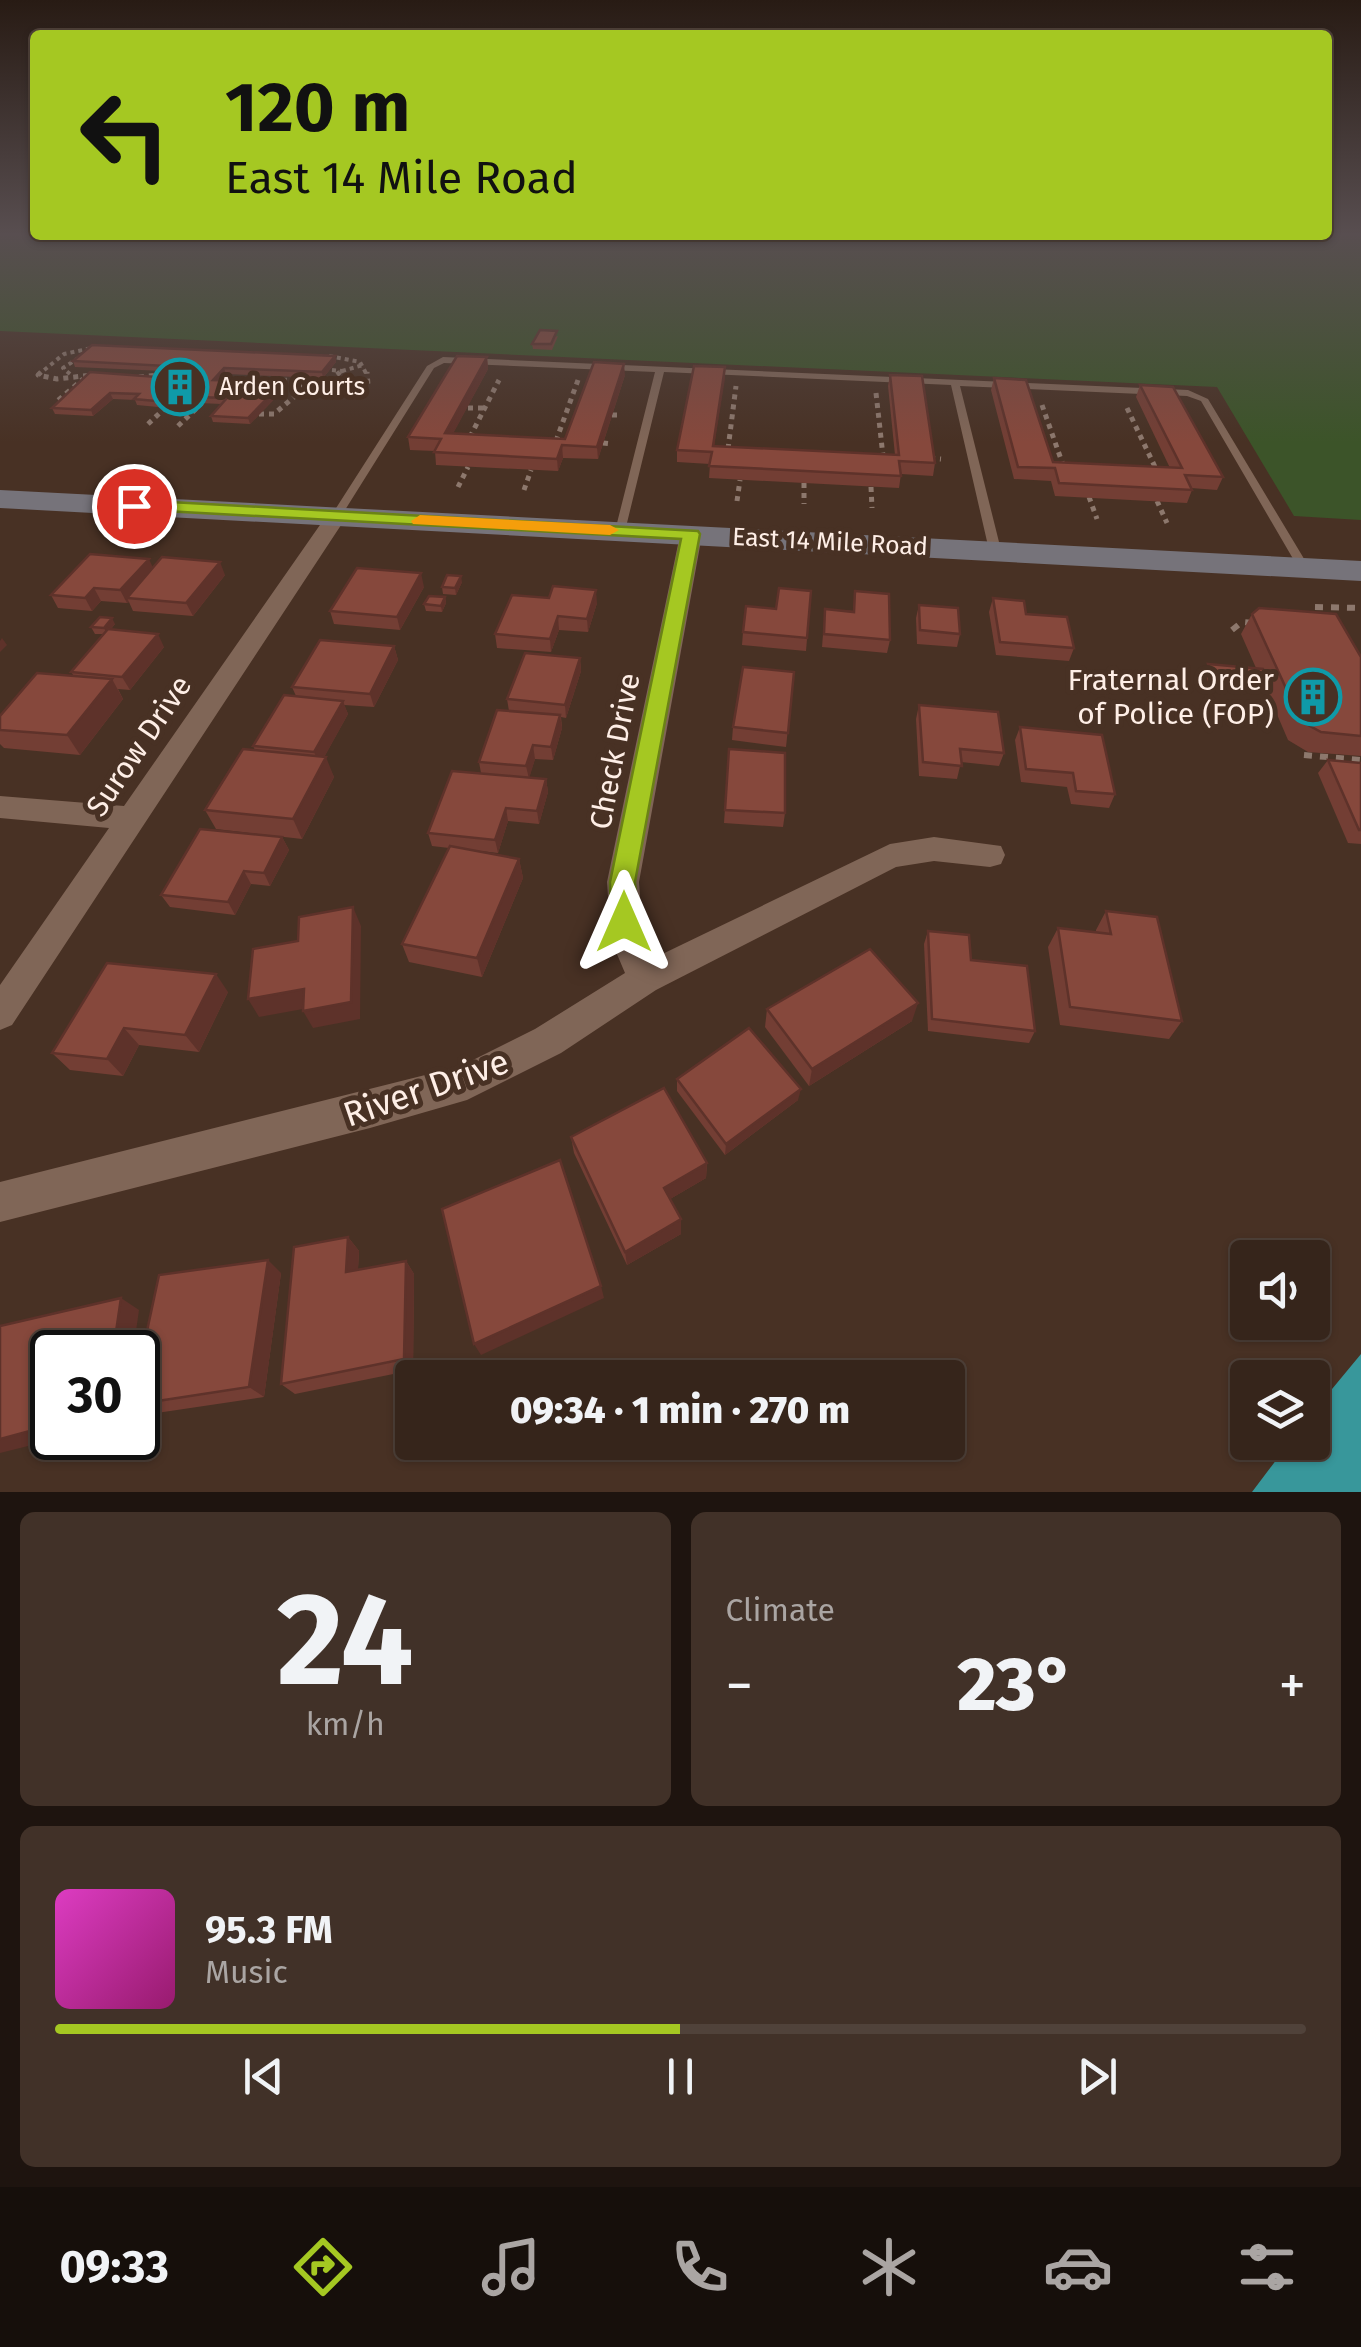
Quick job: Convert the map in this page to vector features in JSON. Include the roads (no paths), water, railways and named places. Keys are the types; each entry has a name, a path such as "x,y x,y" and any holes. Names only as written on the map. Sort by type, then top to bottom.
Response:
{"main road":[{"name":"East 14 Mile Road","path":"0,498 1361,570"}],"street":[{"name":"Surow Drive","path":"0,1014 336,516"},
{"name":"Check Drive","path":"644,978 627,940 622,882 691,534"},
{"path":"0,807 130,818"},
{"name":"River Drive","path":"0,1202 467,1082 548,1041 644,978 890,856 934,849 990,855"}],"lane":[{"path":"336,516 434,362 955,382 1199,395 1303,567"},
{"path":"620,530 660,370"},
{"path":"955,382 995,550"}],"water":[{"path":"1361,1354 1361,1492 1252,1492 1276,1460 1330,1460 1330,1391"}],"place":[{"name":"Arden Courts","path":"180,387"},
{"name":"Fraternal Order of Police (FOP)","path":"1313,697"}]}
